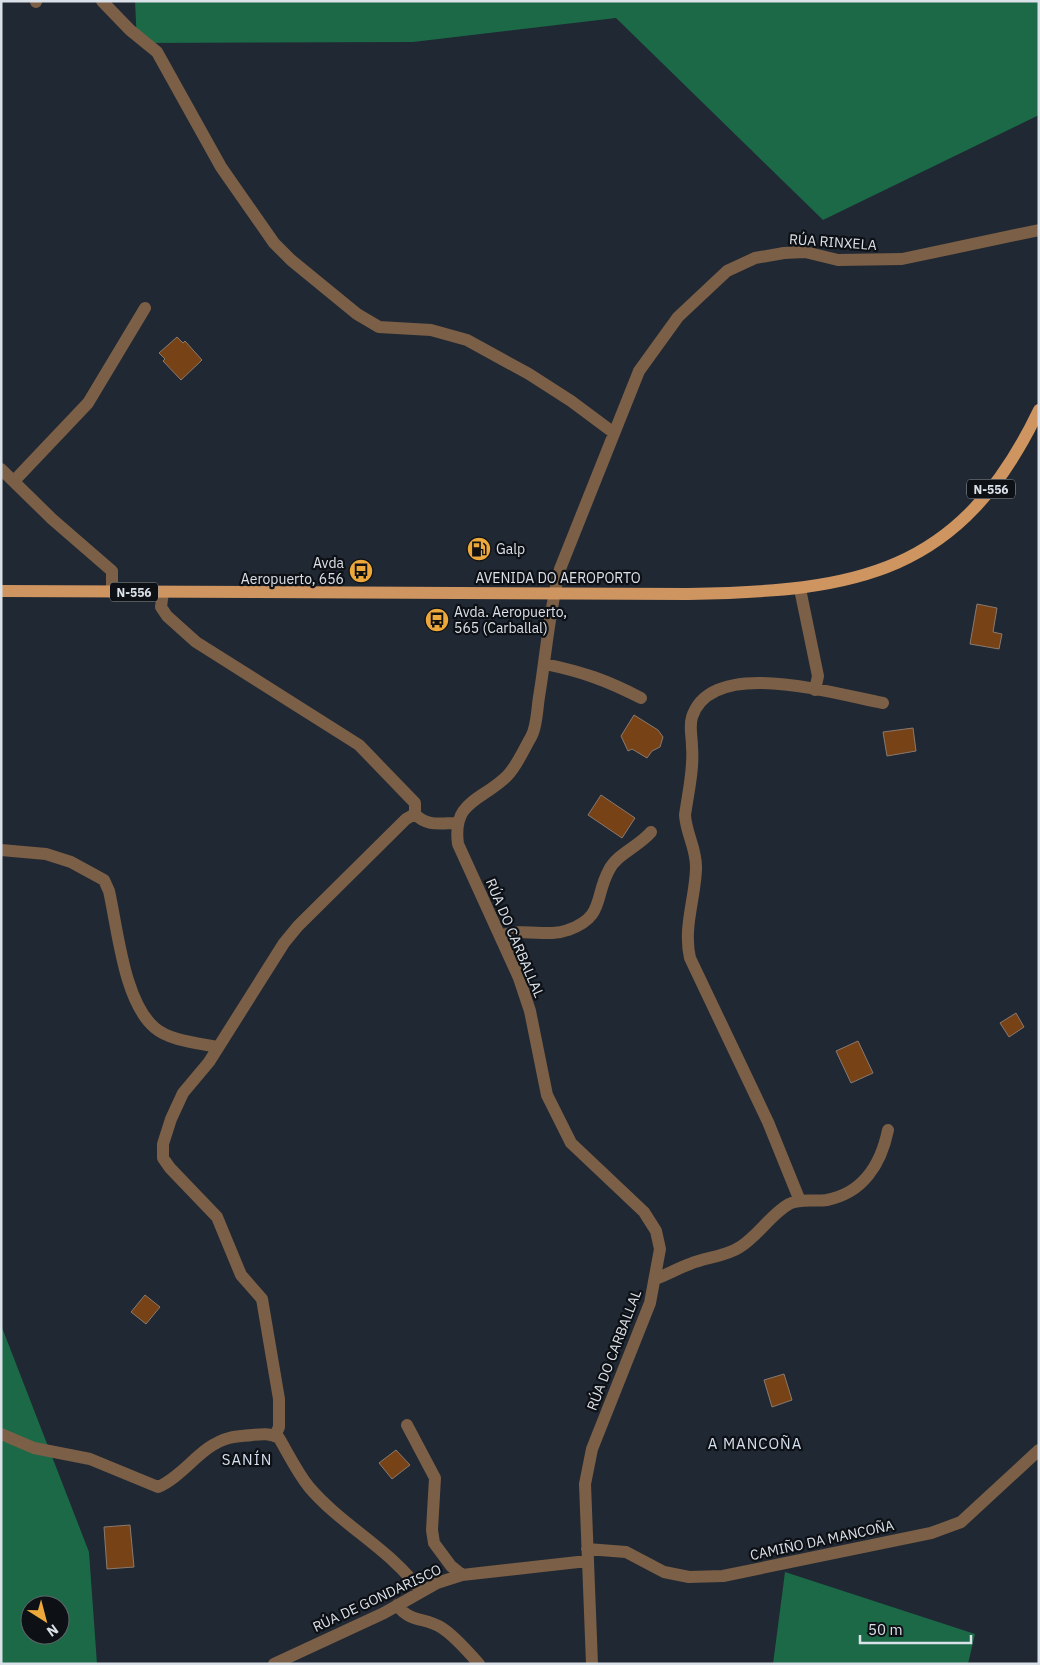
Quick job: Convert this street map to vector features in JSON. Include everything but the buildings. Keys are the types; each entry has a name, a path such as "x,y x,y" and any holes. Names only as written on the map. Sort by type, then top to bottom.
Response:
{"main road":[{"name":"AVENIDA DO AEROPORTO","path":"1,591 554,593 748,592 800,589 856,578 879,571 922,550 945,534 972,512 989,492 1021,446 1039,410"}],"street":[{"path":"102,1 118,19 157,52 221,167 274,243 291,260 357,314 378,327 431,330 467,340 529,374 571,401 614,433"},
{"name":"RÚA RINXELA","path":"554,593 560,570 639,371 678,317 727,271 755,258 784,253 805,252 838,260 902,259 1039,230"},
{"path":"14,481 88,403 145,308"},
{"path":"1,468 112,571 112,592"},
{"path":"800,589 818,676 815,690"},
{"path":"162,592 161,607 167,616 181,629 196,642 359,745 415,803 415,814"},
{"path":"415,814 432,824 457,823 460,814 468,806 508,775 533,734 545,664 554,593"},
{"path":"545,664 582,672 605,680 642,698"},
{"path":"800,1201 768,1122 690,958 686,940 696,869 696,853 686,827 685,815 692,747 690,735 692,717 698,704 710,693 732,685 765,681 883,703"},
{"path":"275,1436 279,1427 279,1399 262,1299 241,1275 217,1217 170,1168 163,1158 163,1144 170,1119 183,1092 209,1062 284,943 298,926 406,819 415,814"},
{"name":"RÚA DO CARBALLAL","path":"457,823 458,844 519,978 530,1011 546,1095 571,1143 644,1212 656,1231 660,1249 650,1303 592,1449 585,1484 592,1664"},
{"path":"500,936 524,930 559,932 569,930 592,915 597,909 609,870 622,854 640,844 651,832"},
{"path":"1,850 32,852 63,859 89,870 104,880 109,891 131,993 144,1016 156,1029 167,1035 218,1048"},
{"path":"655,1279 690,1264 720,1256 741,1247 789,1204 800,1201 826,1200 858,1186 874,1171 888,1130"},
{"path":"407,1425 435,1478 432,1530 434,1543 451,1566 462,1575"},
{"path":"1,1434 34,1448 90,1459 158,1487 169,1482 218,1442 229,1438 267,1434 275,1436 279,1438 293,1464 310,1488 376,1546 415,1583 421,1592"},
{"name":"CAMIÑO DA MANCOÑA","path":"587,1555 626,1552 664,1572 688,1577 723,1576 931,1533 961,1522 1039,1450"},
{"name":"RÚA DE GONDARISCO","path":"274,1664 397,1605 437,1583 462,1575 587,1555"},
{"path":"397,1605 409,1617 444,1629 479,1664"}],"green space":[{"path":"135,1 1039,1 1039,115 823,220 616,18 413,42 137,43"},
{"path":"1,1325 89,1552 97,1664 1,1664"},
{"path":"785,1572 975,1634 968,1664 773,1664"}],"place":[{"name":"Galp","path":"479,549"},
{"name":"Avda Aeropuerto, 656","path":"361,571"},
{"name":"Avda. Aeropuerto, 565 (Carballal)","path":"437,620"}],"district":[{"name":"A MANCOÑA","path":"755,1443"},
{"name":"SANÍN","path":"247,1459"}]}
